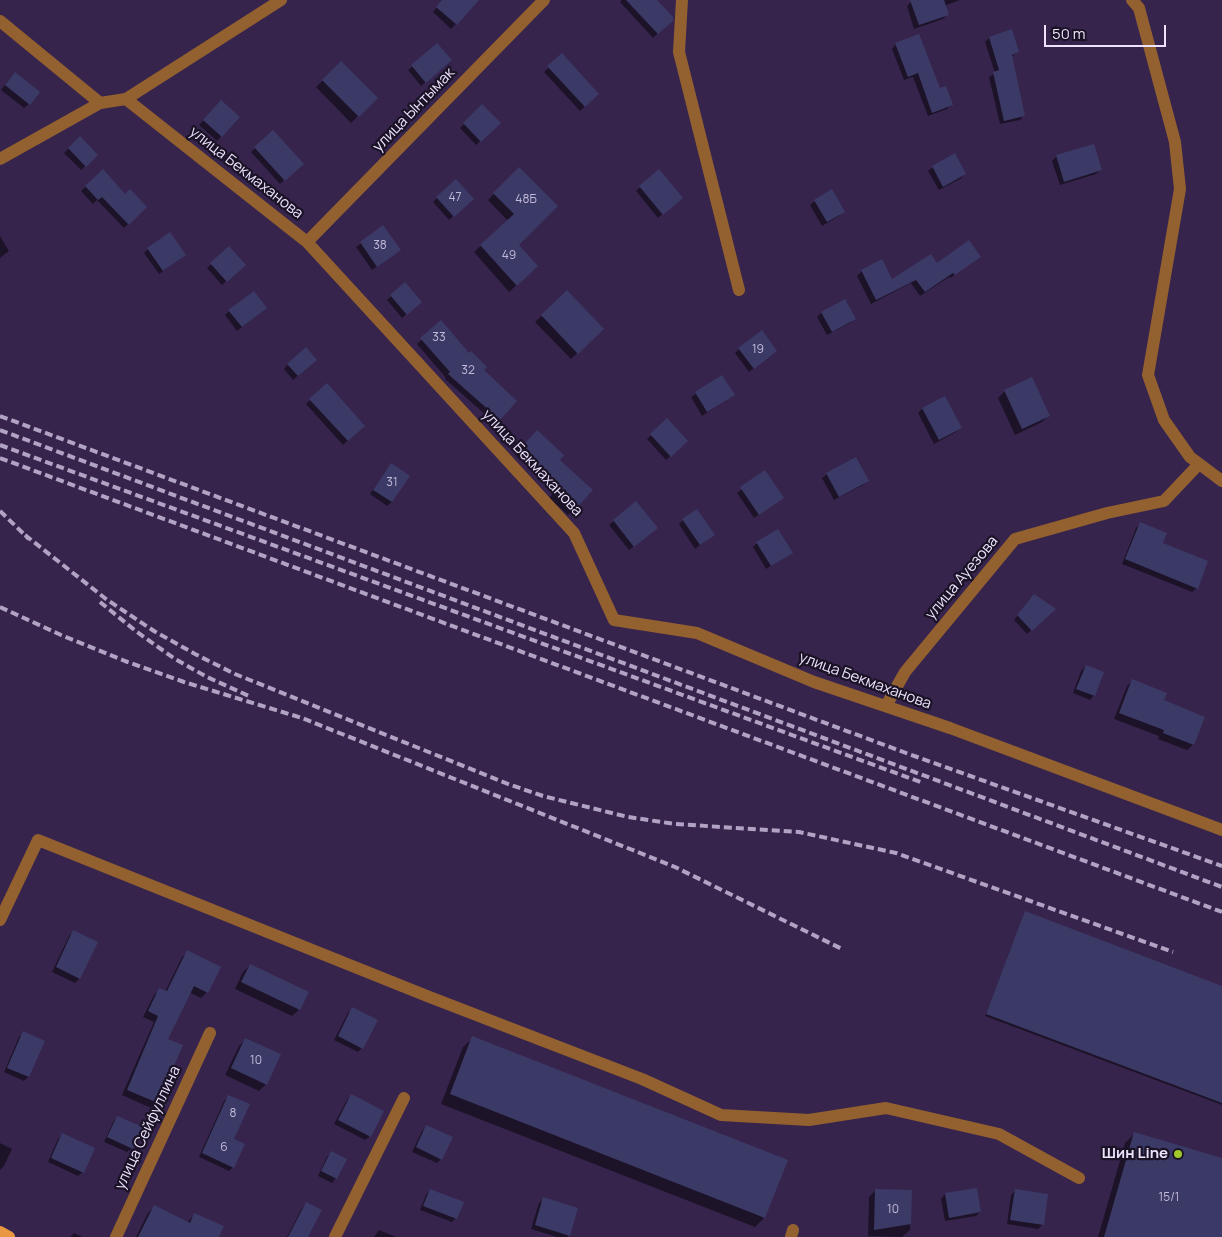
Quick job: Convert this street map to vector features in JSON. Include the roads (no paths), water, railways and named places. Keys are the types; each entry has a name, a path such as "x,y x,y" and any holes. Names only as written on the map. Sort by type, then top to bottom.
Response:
{"main road":[{"path":"0,1232 9,1237"}],"street":[{"path":"0,159 100,103 126,98 281,0"},
{"name":"улица Ынтымак","path":"307,242 544,0"},
{"path":"682,0 679,52 739,290"},
{"path":"1132,0 1139,8 1175,142 1180,189 1148,375 1164,420 1190,457 1222,481"},
{"path":"0,21 100,103"},
{"name":"улица Бекмаханова","path":"126,98 307,242 574,533 614,620 697,633 814,682 950,728 1222,830"},
{"name":"улица Ауезова","path":"886,706 905,672 1015,539 1107,513 1164,501 1199,464"},
{"path":"0,920 38,840 642,1079 721,1115 810,1120 886,1108 999,1134 1079,1178"},
{"name":"улица Сейфуллина","path":"116,1237 210,1033"},
{"path":"335,1237 404,1098"}],"railway":[{"path":"0,416 906,753 1222,866"},
{"path":"0,430 1222,887"},
{"path":"0,445 923,783"},
{"path":"0,458 1222,912"},
{"path":"0,511 29,539"},
{"path":"25,535 106,599 154,631 195,654 235,674 508,784 543,796 628,817 675,824 799,832 896,853 1173,952"},
{"path":"100,602 175,659 207,677 249,696"},
{"path":"0,607 61,635 125,661 184,682 302,718 675,867 842,949"}],"place":[{"name":"Шин Line","path":"1178,1154"}]}
